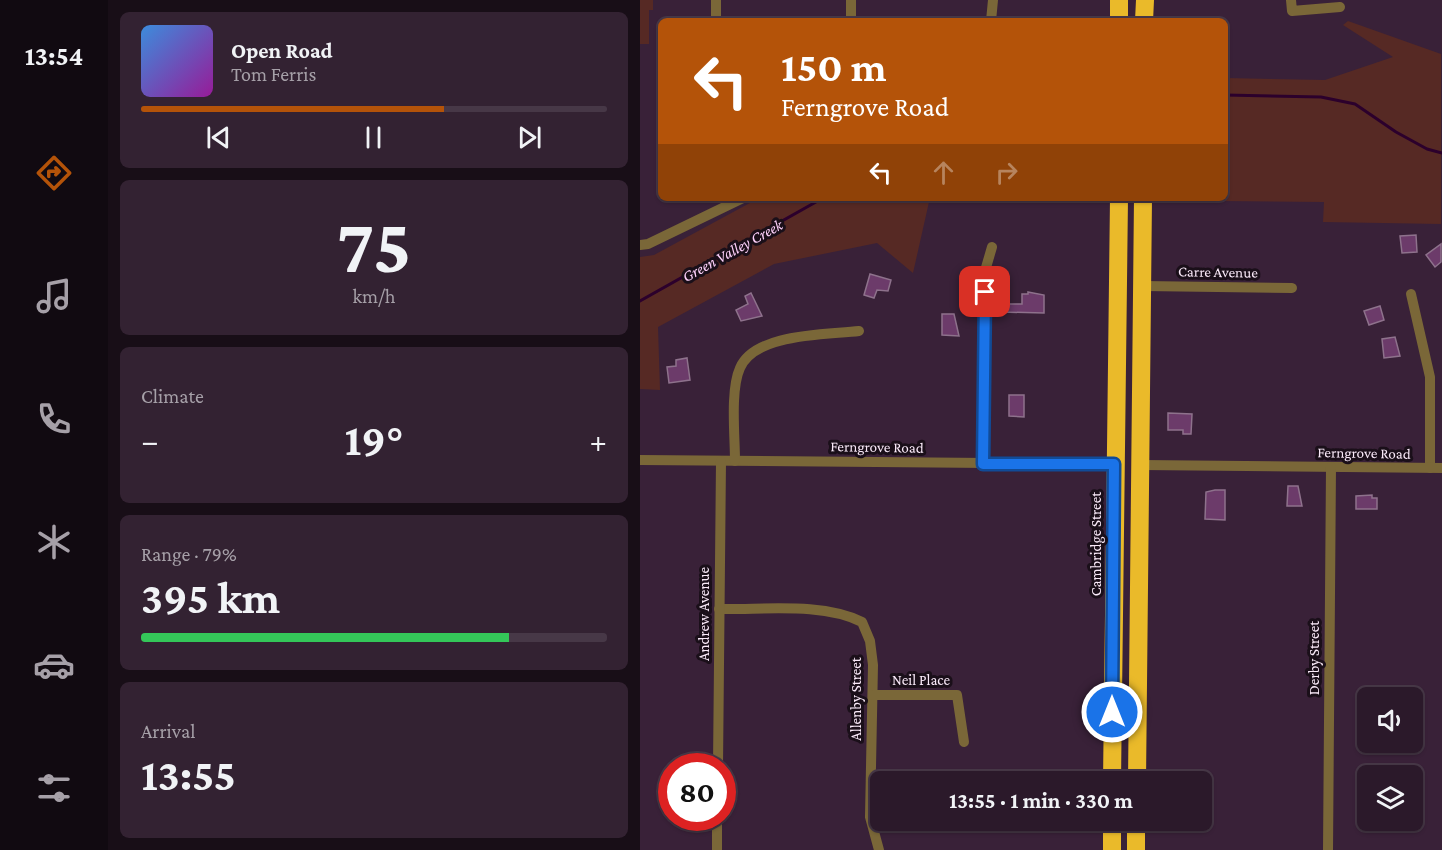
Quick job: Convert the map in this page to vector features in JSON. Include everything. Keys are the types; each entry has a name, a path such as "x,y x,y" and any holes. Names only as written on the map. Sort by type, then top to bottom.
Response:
{"highway":[{"path":"1119,0 1119,18"},
{"path":"1144,18 1145,0"},
{"name":"Cambridge Street","path":"1112,771 1118,201"},
{"path":"1137,771 1143,201"},
{"path":"1112,831 1112,850"},
{"path":"1136,831 1136,850"}],"street":[{"path":"716,0 716,18"},
{"path":"851,0 851,18"},
{"path":"991,18 993,0"},
{"path":"1291,0 1292,11 1340,7"},
{"path":"640,245 648,244 737,201"},
{"path":"983,464 985,271 992,248"},
{"name":"Carre Avenue","path":"1143,286 1292,288"},
{"path":"1411,294 1430,377 1436,468"},
{"path":"734,461 739,369 749,354 763,345 784,340 859,331"},
{"name":"Ferngrove Road","path":"640,460 1114,464"},
{"name":"Andrew Avenue","path":"718,753 721,461"},
{"name":"Ferngrove Road","path":"1141,465 1436,468"},
{"name":"Derby Street","path":"1328,850 1331,467"},
{"name":"Allenby Street","path":"719,609 826,611 846,614 862,622 870,641 872,695 870,817 879,850"},
{"name":"Neil Place","path":"872,695 957,694 964,742"},
{"path":"717,831 717,850"}],"shaded area":[{"path":"640,0 653,0 653,10 649,10 649,44 640,44"},
{"path":"1348,21 1441,54 1441,224 1323,222 1324,202 1222,201 1228,201 1228,78 1325,80 1393,57 1343,25"},
{"path":"753,201 930,201 913,273 877,243 774,264 658,327 660,390 640,389 640,257 654,255"}],"building":[{"path":"1416,235 1417,252 1402,253 1400,236"},
{"path":"1441,244 1441,262 1435,267 1426,255"},
{"path":"870,274 891,280 888,291 877,290 874,298 864,295"},
{"path":"1028,292 1044,295 1044,313 1001,312 1001,304 1022,304 1022,294 1028,294"},
{"path":"751,293 762,316 741,321 736,310 748,304 745,296"},
{"path":"1380,306 1384,320 1369,325 1364,311"},
{"path":"942,314 954,314 959,336 942,335"},
{"path":"1395,337 1400,356 1384,358 1382,339"},
{"path":"687,358 690,380 669,383 667,367 676,366 676,360"},
{"path":"1009,395 1024,395 1024,417 1009,416"},
{"path":"1168,413 1192,414 1191,434 1183,434 1183,430 1168,430"},
{"path":"1288,486 1298,486 1302,506 1287,506"},
{"path":"1225,490 1225,520 1205,519 1206,492"},
{"path":"1372,495 1372,498 1377,498 1377,509 1356,509 1356,496"}],"waterway":[{"name":"Green Valley Creek","path":"1228,95 1321,97 1355,104 1396,132 1427,149 1442,153"},
{"name":"Green Valley Creek","path":"640,301 818,201"}],"route":[{"path":"985,292 983,464 1114,464 1112,712"}]}
